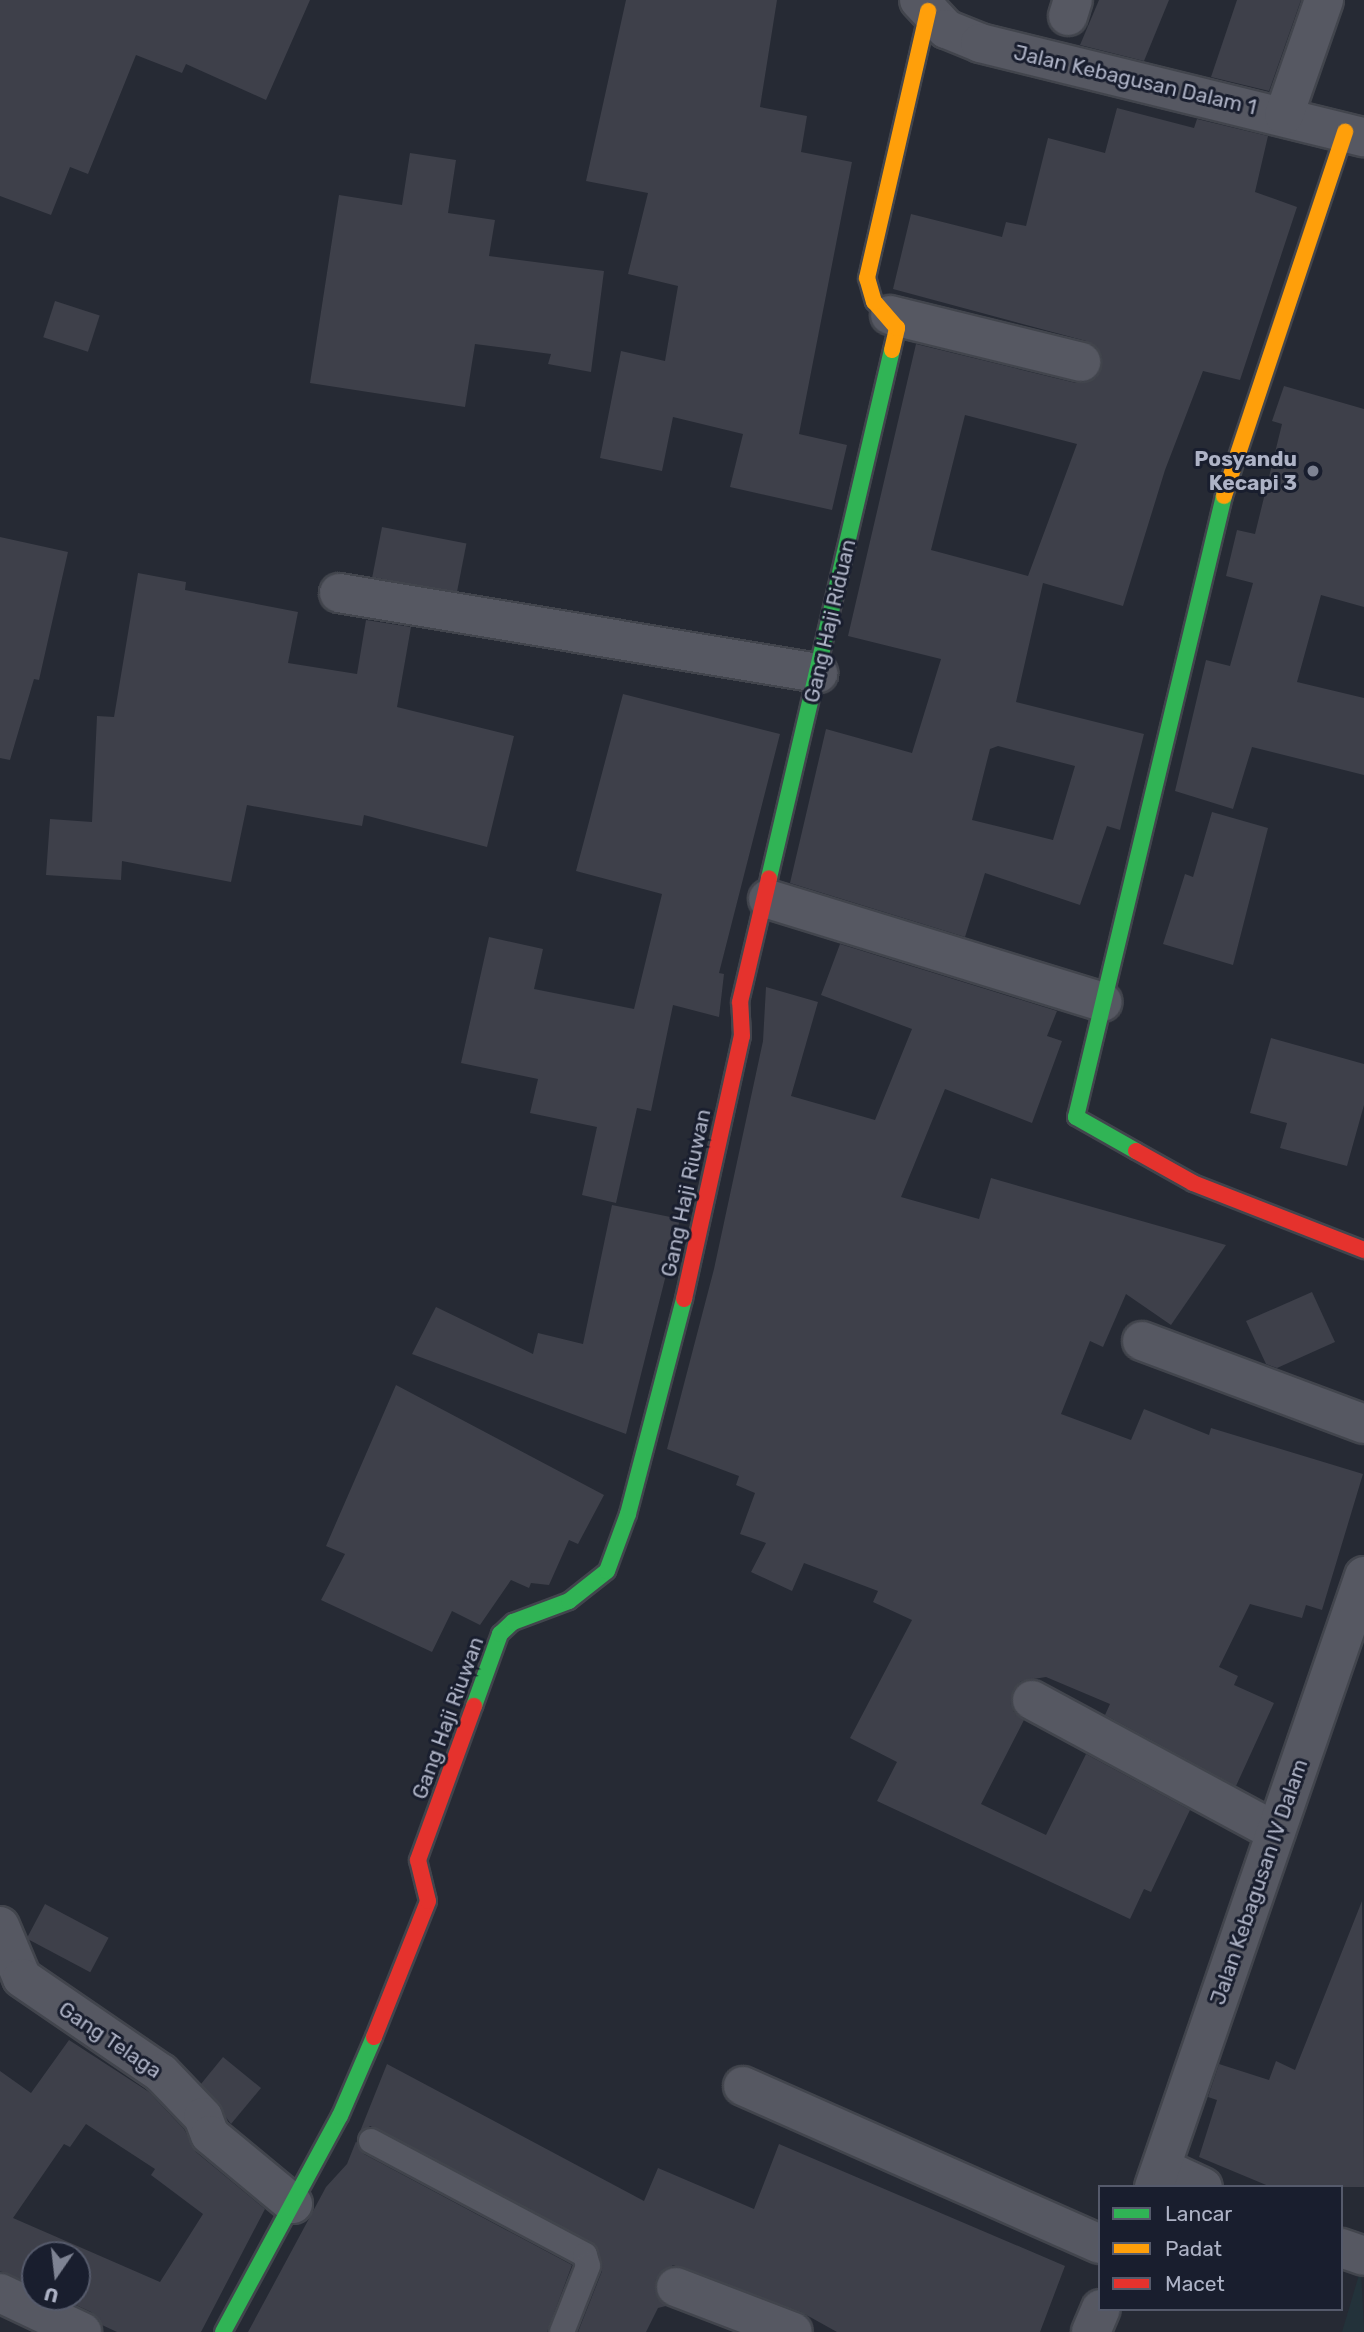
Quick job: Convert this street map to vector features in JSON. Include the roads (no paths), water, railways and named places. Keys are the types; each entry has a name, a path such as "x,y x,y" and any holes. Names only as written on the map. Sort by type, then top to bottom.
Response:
{"street":[{"path":"1284,115 1324,0"},
{"path":"923,6 867,278 874,302 890,315 1081,362"},
{"name":"Jalan Kebagusan Dalam 1","path":"923,6 946,29 980,43 1284,115 1355,135"},
{"path":"1355,135 1218,514 1076,1108 1081,1125 1193,1183 1364,1250"},
{"name":"Gang Haji Riduan","path":"768,899 897,328 890,315"},
{"path":"339,593 818,673"},
{"path":"768,899 1102,1002"},
{"name":"Gang Haji Riuwan","path":"223,2332 340,2116 398,1983 428,1901 418,1860 500,1634 513,1622 569,1601 607,1571 628,1514 693,1264 742,1036 740,1002 768,899"},
{"path":"1142,1341 1364,1424"},
{"name":"Jalan Kebagusan IV Dalam","path":"1158,2178 1364,1576"},
{"path":"1031,1700 1276,1832"},
{"name":"Gang Telaga","path":"4,1950 22,1978 161,2073 203,2117 210,2135 293,2204"},
{"path":"743,2085 1098,2243"},
{"path":"1158,2178 1193,2185"},
{"path":"1343,2249 1364,2256"},
{"path":"676,2287 793,2332"},
{"path":"0,2293 82,2332"},
{"path":"1091,2332 1100,2311"}],"lane":[{"path":"371,2141 585,2255 589,2266 562,2332"}],"place":[{"name":"Posyandu Kecapi 3","path":"1313,471"}]}
